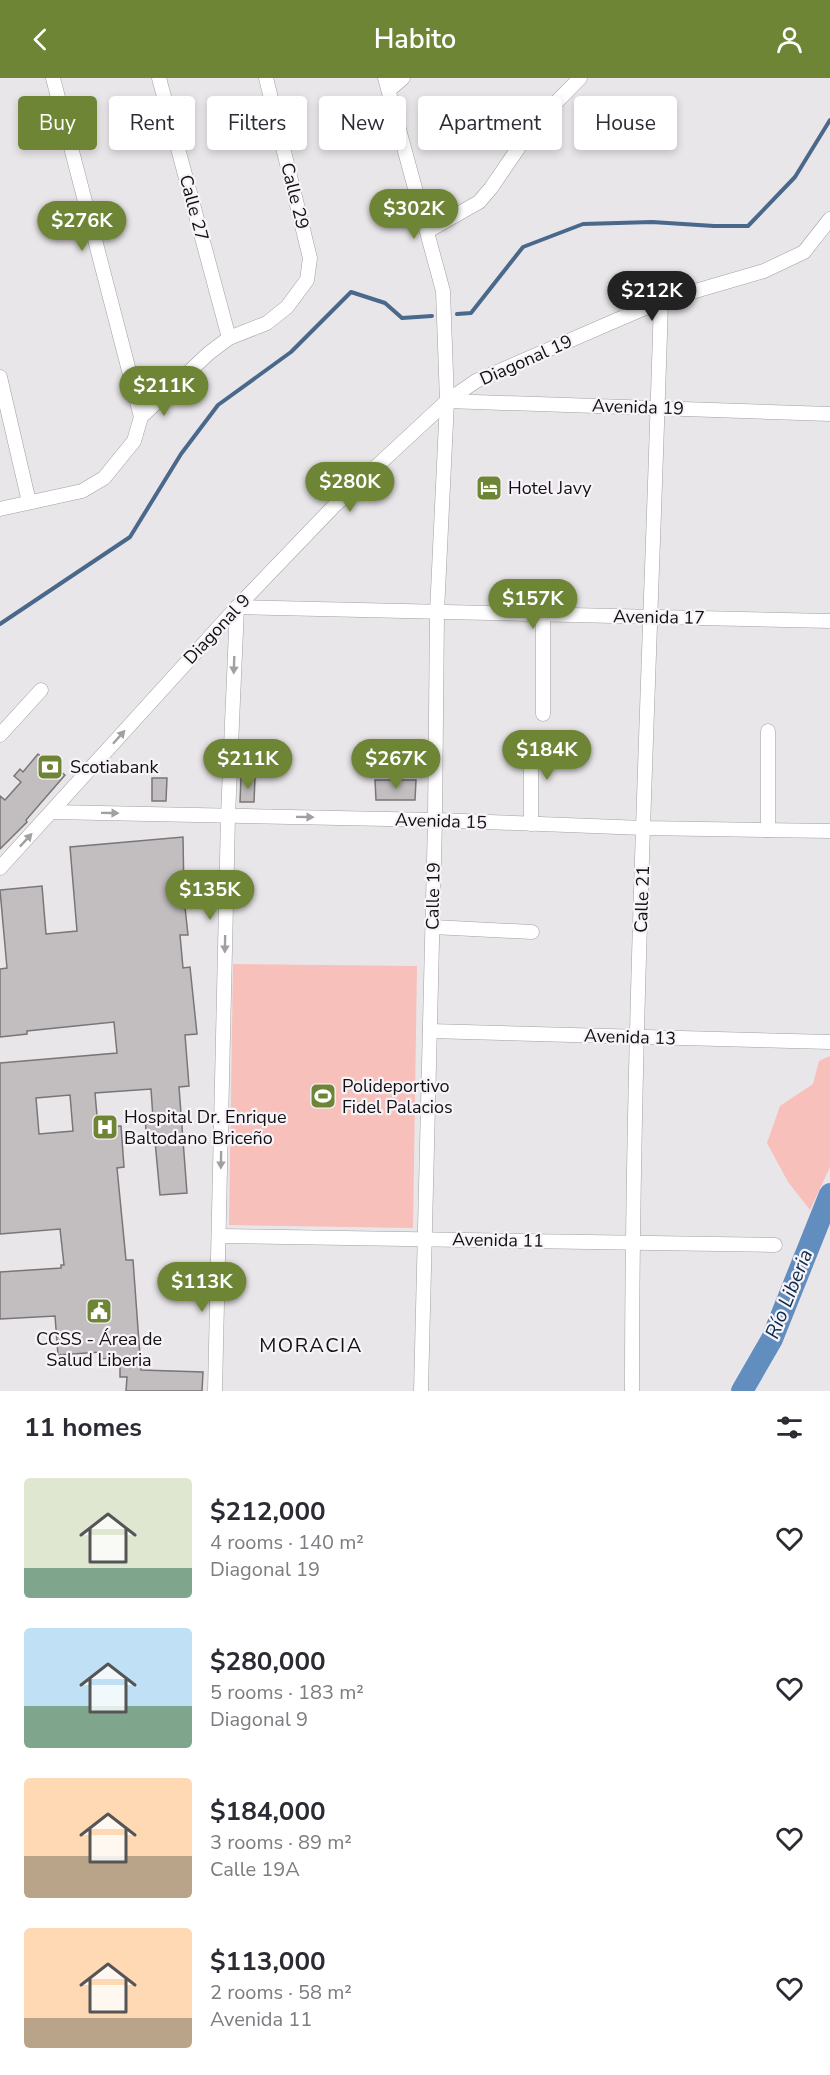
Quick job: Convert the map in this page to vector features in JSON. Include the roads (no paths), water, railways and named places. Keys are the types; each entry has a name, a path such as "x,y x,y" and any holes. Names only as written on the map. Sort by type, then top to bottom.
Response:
{"street":[{"path":"53,78 141,417"},
{"name":"Calle 27","path":"159,78 229,338"},
{"name":"Calle 29","path":"229,338 267,323 287,307 308,279 310,258 266,78"},
{"path":"387,84 403,78"},
{"path":"428,231 479,202 534,124 580,78"},
{"name":"Calle 19","path":"387,84 443,291 447,401 437,612 433,927 421,1391"},
{"name":"Diagonal 19","path":"447,401 476,381 661,301 764,271 804,252 830,219"},
{"name":"Calle 21","path":"632,1391 632,1243 637,1037 661,301"},
{"path":"0,509 82,491 104,478 134,441 141,417 209,353 229,338"},
{"path":"0,377 29,502"},
{"name":"Avenida 19","path":"447,401 830,414"},
{"name":"Diagonal 9","path":"0,868 237,607 336,504 447,401"},
{"path":"215,1391 228,816 237,607"},
{"name":"Avenida 17","path":"237,607 830,621"},
{"path":"543,614 543,714"},
{"path":"0,735 41,690"},
{"path":"768,731 768,830"},
{"path":"531,738 531,824"},
{"name":"Avenida 15","path":"52,812 830,831"},
{"path":"433,927 532,932"},
{"name":"Avenida 13","path":"430,1031 830,1042"},
{"name":"Avenida 11","path":"220,1236 775,1245"}],"waterway":[{"path":"457,314 471,313 523,247 583,224 652,222 748,226 795,177 830,120"},
{"path":"0,624 130,537 181,454 218,405 291,352 351,292 385,303 402,318 432,316"},
{"name":"Río Liberia","path":"742,1391 772,1339 830,1194"}],"place":[{"name":"Hotel Javy","path":"489,488"},
{"name":"Scotiabank","path":"50,767"},
{"name":"Polideportivo Fidel Palacios","path":"323,1096"},
{"name":"Hospital Dr. Enrique Baltodano Briceño","path":"105,1127"},
{"name":"CCSS - Área de Salud Liberia","path":"99,1311"}],"district":[{"name":"MORACIA","path":"311,1345"}]}
